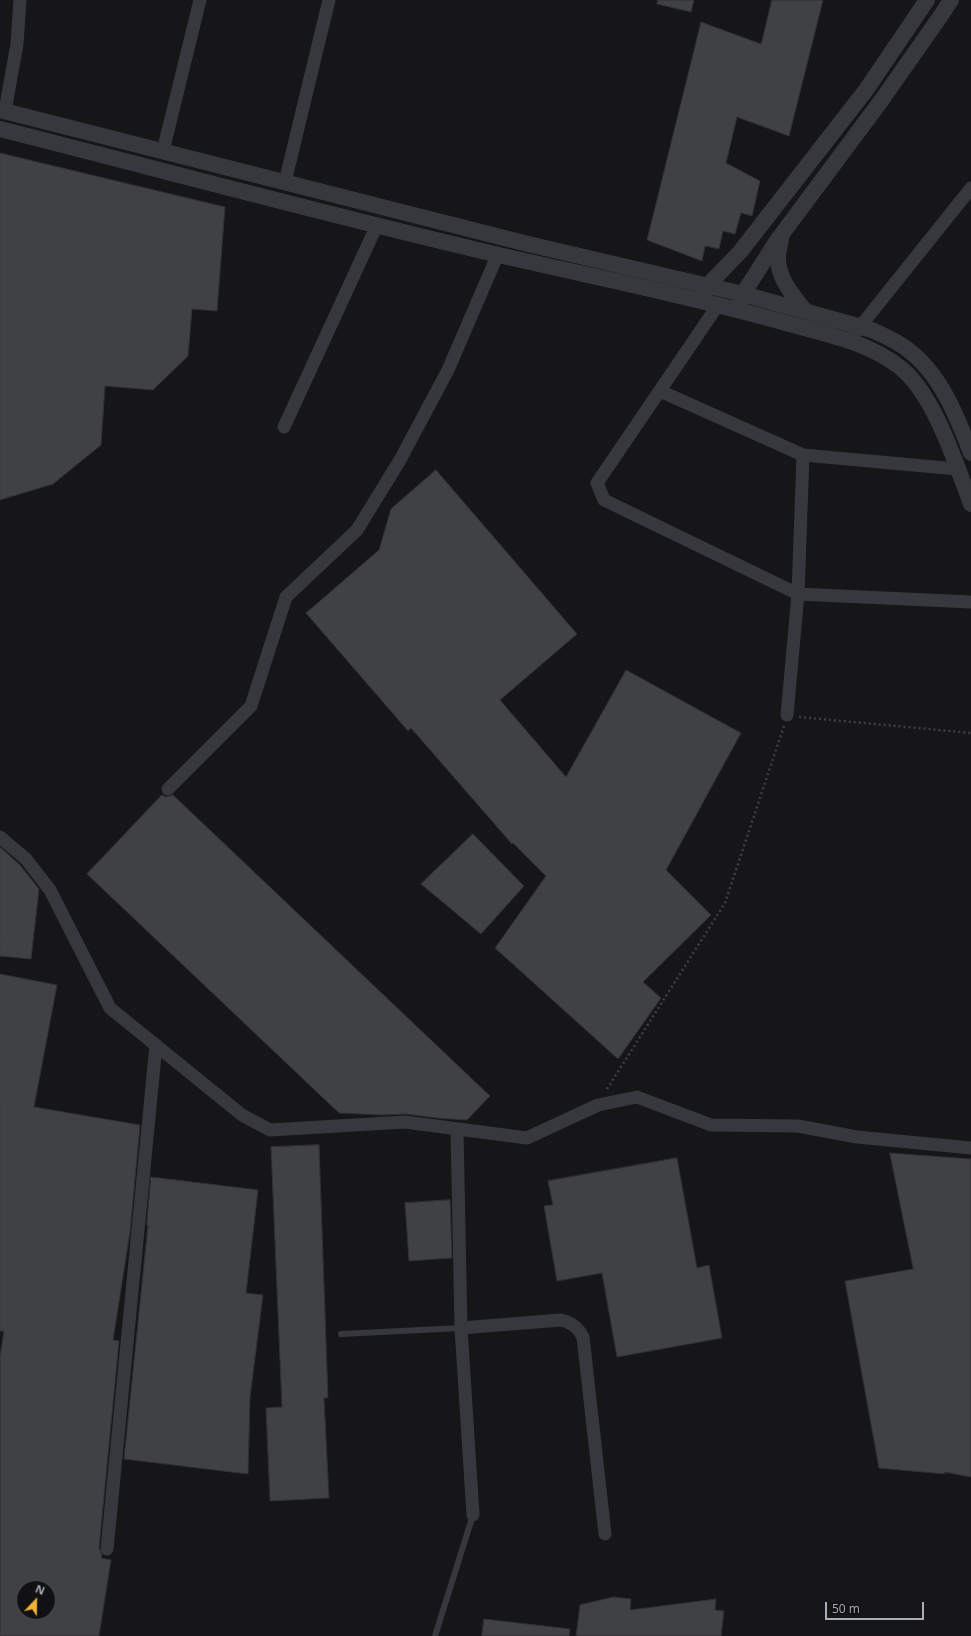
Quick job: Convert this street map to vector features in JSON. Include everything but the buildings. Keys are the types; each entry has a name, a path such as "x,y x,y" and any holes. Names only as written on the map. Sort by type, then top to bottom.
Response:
{"street":[{"path":"20,0 17,44 2,110 1,129 377,225 738,309 850,341 880,354 903,370 919,389 935,416 971,504"},
{"path":"163,151 200,0"},
{"path":"280,201 329,0"},
{"path":"707,286 740,252 866,90 926,0"},
{"path":"738,309 743,294 782,235 881,101 942,14 950,0"},
{"path":"2,110 528,244 743,294 860,327 890,338 908,350 923,364 934,377 951,405 971,453"},
{"path":"850,341 971,188"},
{"path":"284,427 377,225"},
{"path":"782,235 778,257 780,273 786,286 805,312"},
{"path":"168,789 251,706 286,596 357,530 400,460 448,370 498,254"},
{"path":"707,286 710,303 660,391 597,483 604,500 798,594 971,602"},
{"path":"660,391 803,456 957,468"},
{"path":"787,715 798,594 803,456"},
{"path":"0,837 26,859 50,890 110,1008 242,1115 270,1130 405,1122 527,1138 598,1105 637,1098 711,1125 798,1126 857,1137 971,1148"},
{"path":"107,1549 156,1045"},
{"path":"457,1129 461,1328 472,1515"},
{"path":"461,1328 561,1320 574,1325 581,1332 583,1337 605,1534"}],"lane":[{"path":"341,1334 461,1328"},
{"path":"435,1636 472,1515"}],"path":[{"path":"598,1105 725,903 787,715 971,733"}]}
